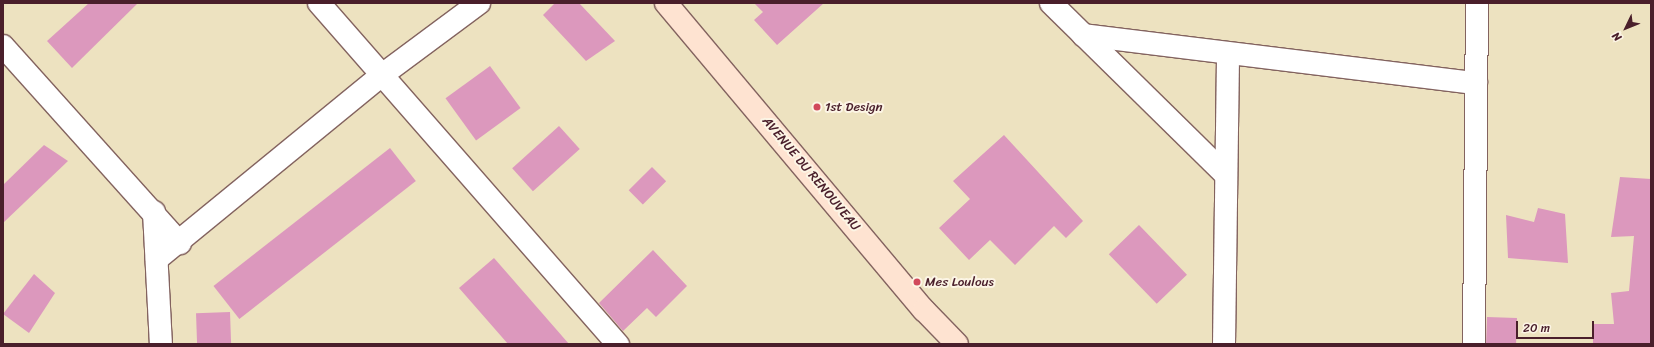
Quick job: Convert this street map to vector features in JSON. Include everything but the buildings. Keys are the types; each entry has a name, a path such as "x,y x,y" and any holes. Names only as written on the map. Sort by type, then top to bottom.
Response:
{"main road":[{"name":"AVENUE DU RENOUVEAU","path":"666,3 924,310 956,344"}],"street":[{"path":"319,3 618,344"},
{"path":"157,259 180,243 382,75 479,3"},
{"path":"1051,3 1224,173"},
{"path":"1474,344 1477,3"},
{"path":"1083,35 1228,54 1476,83"},
{"path":"3,46 154,212 180,243"},
{"path":"1224,344 1224,173 1228,54"},
{"path":"154,212 161,344"}],"place":[{"name":"1st Design","path":"817,107"},
{"name":"Mes Loulous","path":"917,282"}]}
